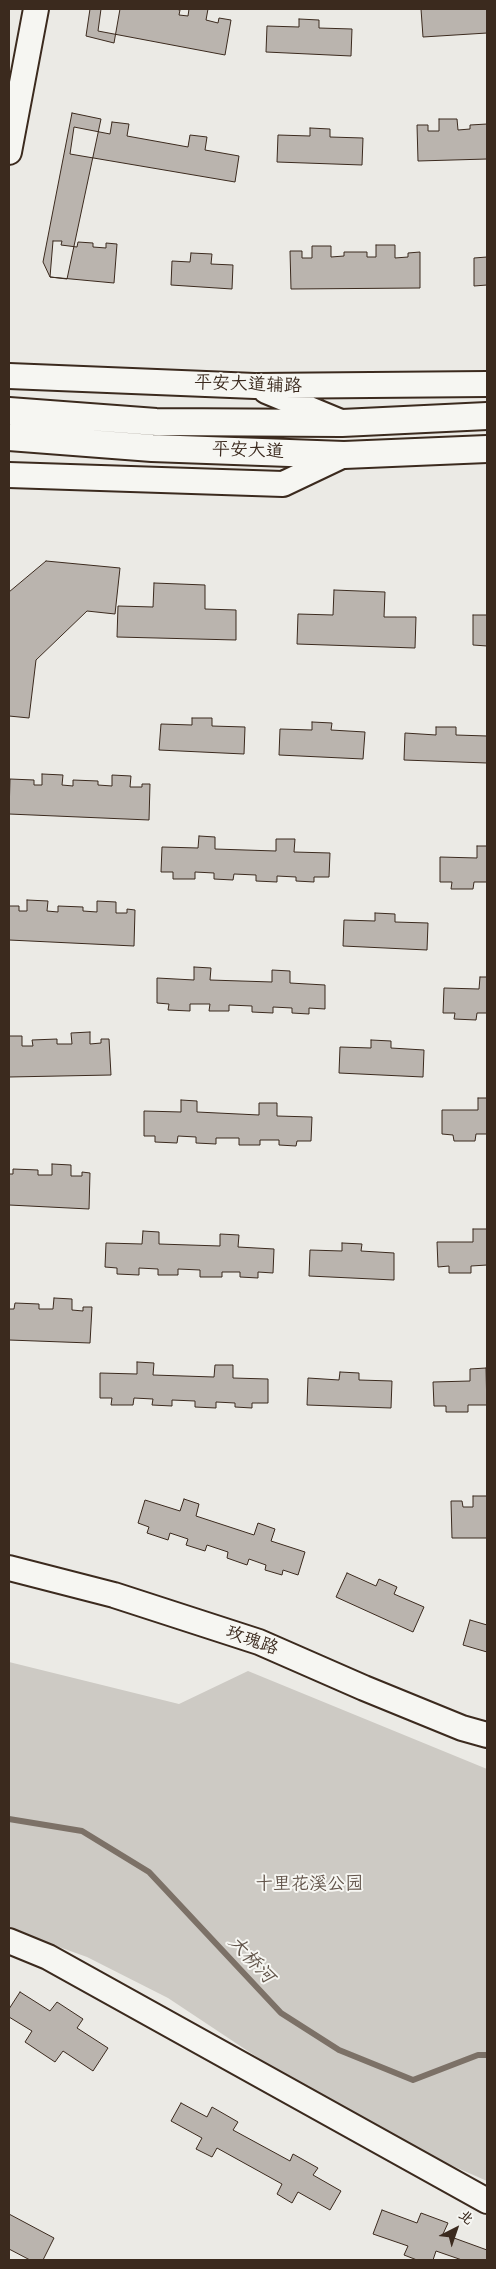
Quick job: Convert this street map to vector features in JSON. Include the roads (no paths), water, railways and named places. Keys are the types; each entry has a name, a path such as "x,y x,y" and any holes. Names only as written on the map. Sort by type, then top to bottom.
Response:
{"main road":[{"name":"平安大道","path":"9,411 156,422 342,423 487,416"},
{"name":"平安大道","path":"9,437 152,448 344,455 487,449"}],"street":[{"path":"9,152 36,9"},
{"name":"平安大道辅路","path":"9,376 255,386 487,384"},
{"path":"255,386 342,423"},
{"path":"9,475 283,484 344,455"},
{"name":"玫瑰路","path":"9,1568 114,1595 259,1642 462,1728 487,1735"},
{"path":"9,1941 48,1958 487,2201"}],"waterway":[{"name":"大桥河","path":"9,1819 82,1831 149,1872 281,2013 339,2050 413,2080 478,2055 487,2055"}],"park label":[{"name":"十里花溪公园","path":"309,1884"}]}
